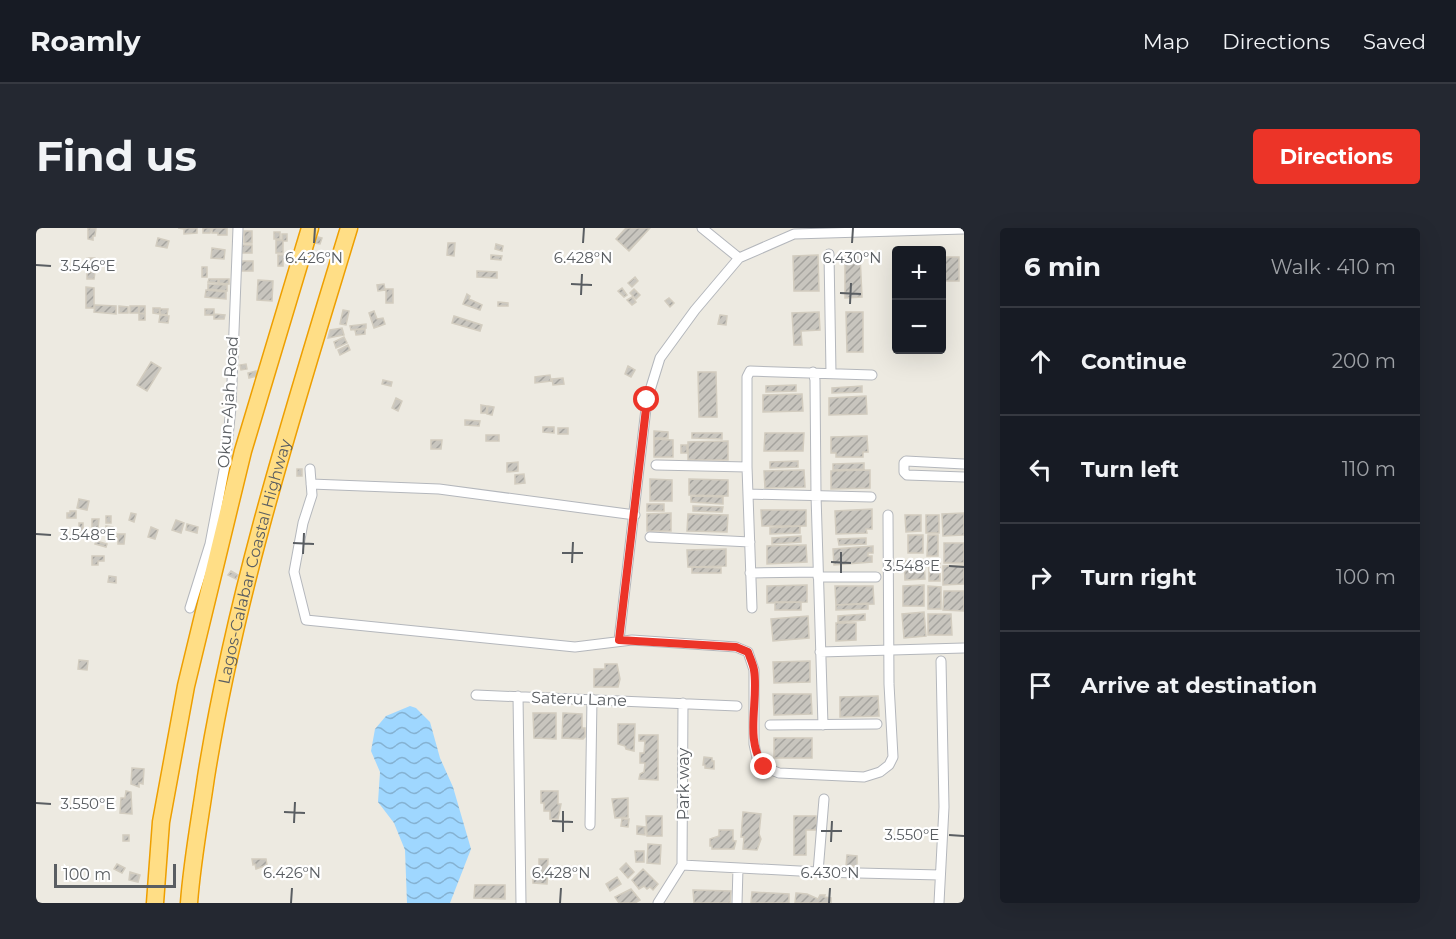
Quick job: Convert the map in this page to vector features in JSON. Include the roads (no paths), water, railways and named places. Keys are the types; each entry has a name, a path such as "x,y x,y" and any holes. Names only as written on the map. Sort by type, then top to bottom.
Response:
{"highway":[{"path":"155,903 161,822 186,686 243,451 310,228"},
{"name":"Lagos-Calabar Coastal Highway","path":"189,903 191,874 217,709 239,612 281,453 350,228"}],"street":[{"name":"Okun-Ajah Road","path":"190,608 210,544 225,465 231,408 238,228"},
{"path":"702,228 739,258"},
{"path":"619,640 647,400 660,358 695,310 739,258 794,234 964,229"},
{"path":"829,254 831,373"},
{"path":"752,608 747,467 747,377 750,371 872,375"},
{"path":"813,372 823,725"},
{"path":"964,464 906,461 904,467 907,475 964,477"},
{"path":"656,465 747,467"},
{"path":"309,469 312,495 303,523 294,572 306,620 575,648 619,640 736,647 748,652 754,670 754,744 757,758 764,767 778,773 864,777 880,772 889,765 893,757 889,684 888,515"},
{"path":"311,484 439,489 635,515"},
{"path":"748,494 871,497"},
{"path":"650,537 750,542"},
{"path":"750,573 876,577"},
{"path":"820,652 964,648"},
{"path":"939,903 944,807 941,661"},
{"name":"Sateru Lane","path":"476,695 737,706"},
{"path":"518,696 522,903"},
{"path":"590,825 592,699"},
{"name":"Park way","path":"682,865 683,703"},
{"path":"770,725 877,724"},
{"path":"818,872 824,799"},
{"path":"658,903 682,865 940,875"},
{"path":"737,903 738,868"}],"water":[{"path":"410,706 416,708 430,722 440,758 453,787 471,849 450,903 407,903 405,850 394,823 378,802 380,772 371,751 375,729 386,716"}]}
